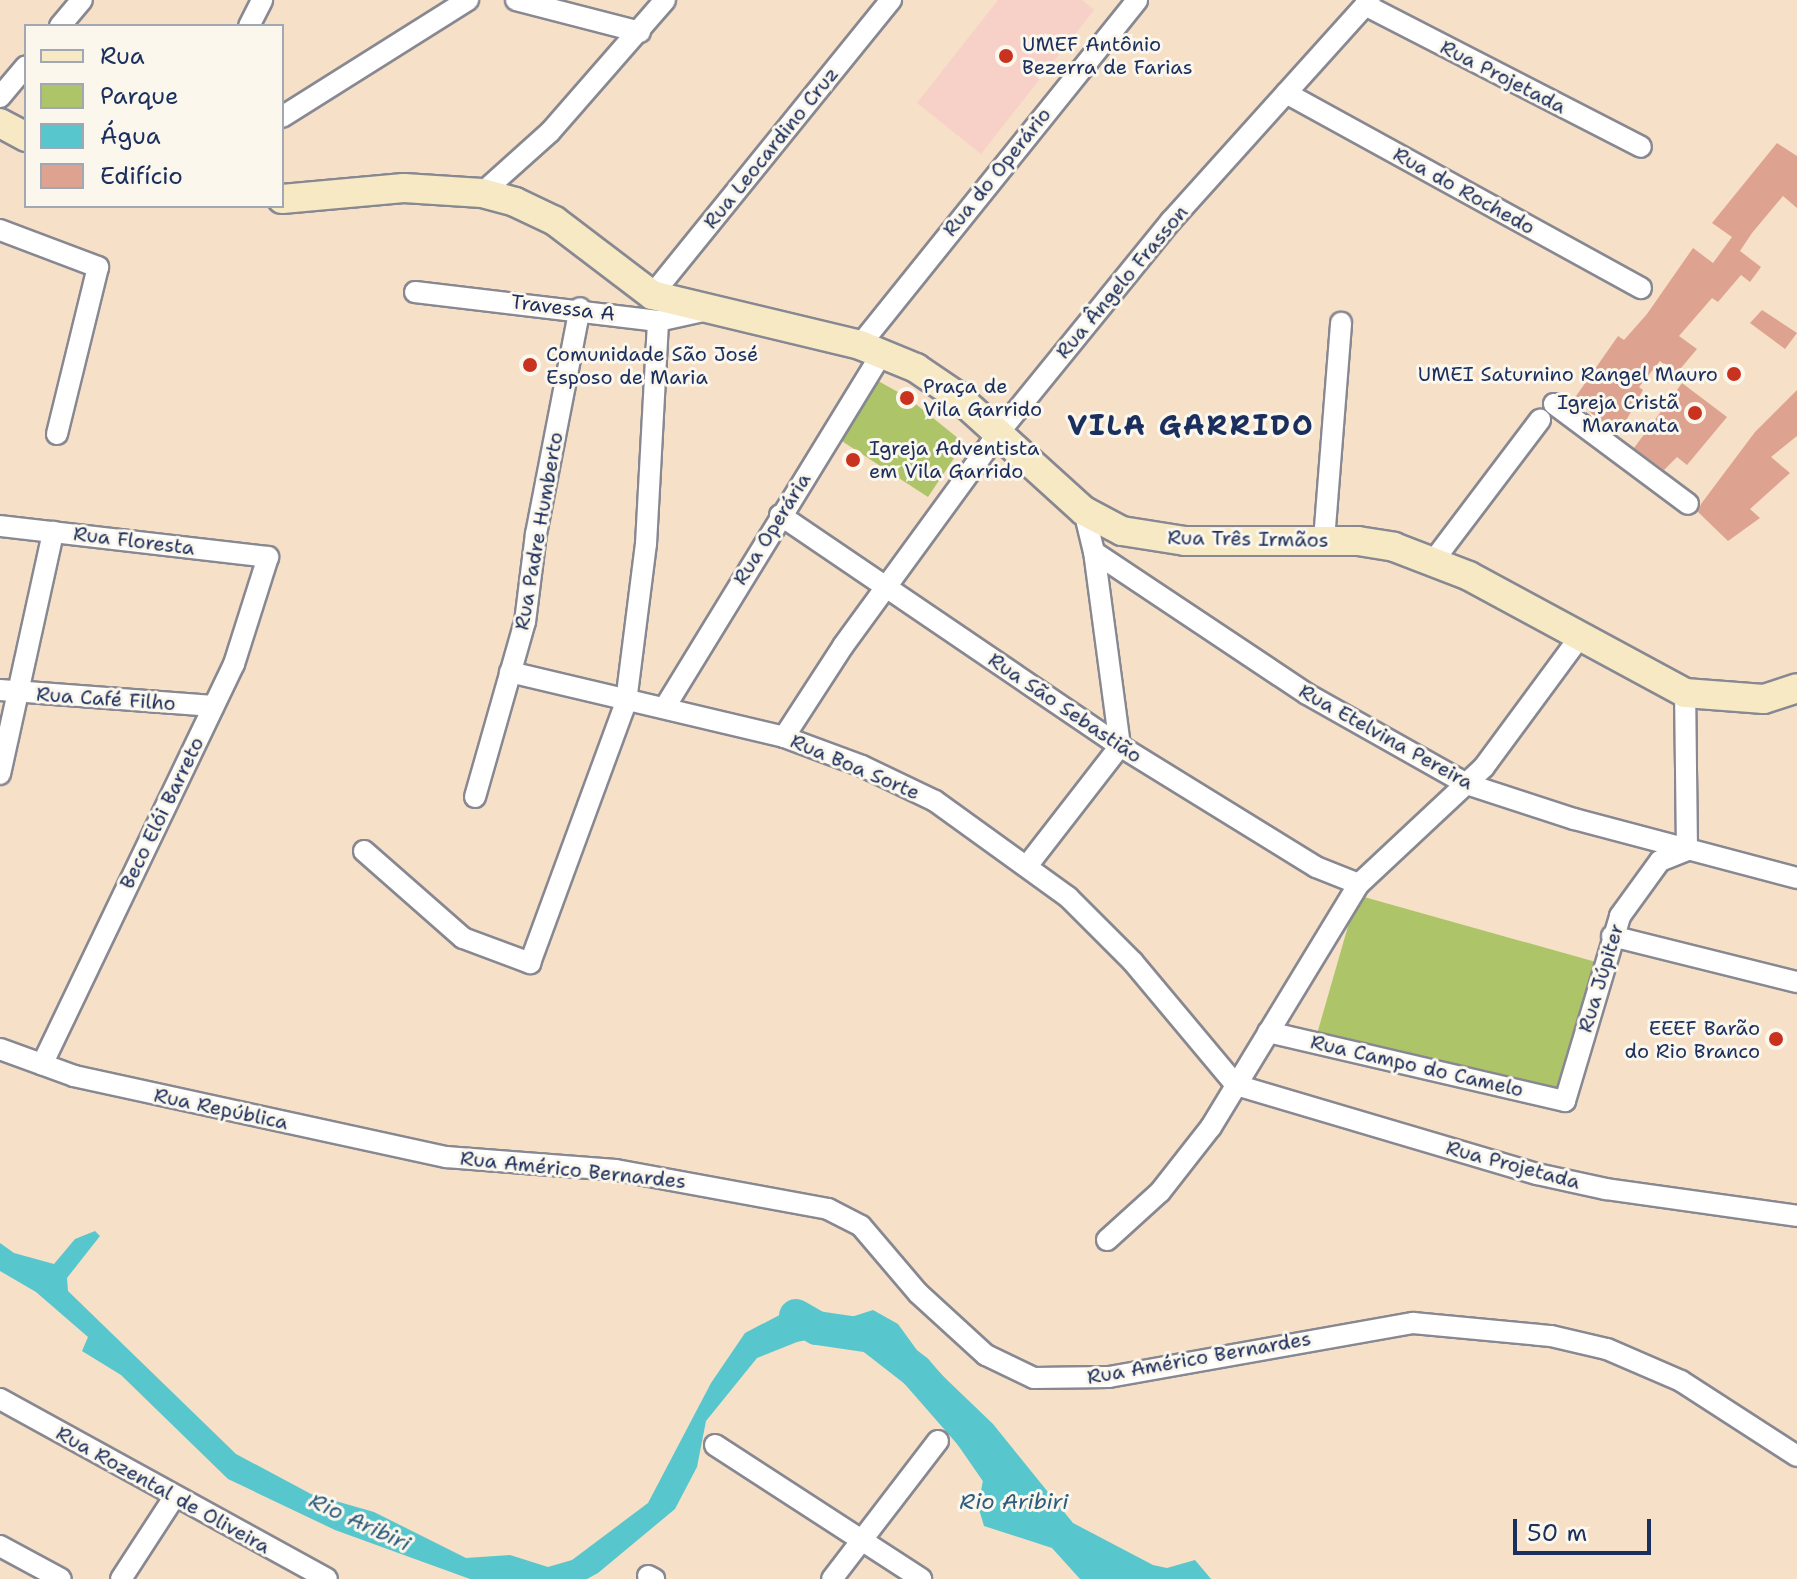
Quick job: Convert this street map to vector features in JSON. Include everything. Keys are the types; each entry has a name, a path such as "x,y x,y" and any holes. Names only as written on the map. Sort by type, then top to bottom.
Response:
{"street":[{"path":"62,24 82,0"},
{"path":"250,24 262,0"},
{"path":"284,116 468,0"},
{"path":"516,0 640,32"},
{"path":"482,193 550,132 665,0"},
{"name":"Rua Leocardino Cruz","path":"655,308 891,0"},
{"name":"Rua do Operário","path":"871,349 1137,0"},
{"name":"Rua Ângelo Frasson","path":"784,737 843,646 890,589 997,435 1171,221 1368,3"},
{"name":"Rua Projetada","path":"1368,3 1641,147"},
{"path":"0,97 24,68"},
{"name":"Rua do Rochedo","path":"1286,93 1641,288"},
{"path":"0,123 24,136"},
{"name":"Rua Três Irmãos","path":"284,199 404,188 482,193 555,221 655,308 711,310 871,349 957,396 1084,511 1142,537 1324,540 1394,547 1434,560 1685,693 1764,699 1797,688"},
{"path":"0,230 98,267 57,434"},
{"name":"Travessa A","path":"415,292 580,308 655,308"},
{"name":"Rua Padre Humberto","path":"475,797 525,622 536,534 580,308"},
{"path":"364,851 463,938 530,963 626,702 646,544 655,308"},
{"path":"1324,540 1341,323"},
{"name":"Rua Operária","path":"665,707 780,515 871,349"},
{"path":"1554,404 1688,504"},
{"path":"1434,560 1540,420"},
{"path":"1027,866 1120,746 1094,552 1084,511"},
{"name":"Rua São Sebastião","path":"780,515 1120,746 1316,867 1359,884"},
{"name":"Rua Floresta","path":"0,526 268,557"},
{"path":"0,774 9,692 53,532"},
{"name":"Rua Etelvina Pereira","path":"1094,552 1307,694 1467,784 1687,850 1797,878"},
{"name":"Beco Elói Barreto","path":"42,1064 234,664 268,557"},
{"path":"1107,1240 1160,1192 1236,1085 1359,884 1467,784 1512,733 1579,638"},
{"name":"Rua Boa Sorte","path":"510,672 626,702 665,707 784,737 862,766 935,801 1068,897 1133,962 1236,1085"},
{"name":"Rua Café Filho","path":"9,692 213,706"},
{"path":"1685,693 1687,850"},
{"name":"Rua Júpiter","path":"1565,1101 1620,916 1660,861 1687,850"},
{"path":"1612,936 1797,982"},
{"name":"Rua Campo do Camelo","path":"1268,1032 1565,1101"},
{"name":"Rua República","path":"0,1049 74,1076 446,1157"},
{"name":"Rua Projetada","path":"1236,1085 1537,1174 1606,1189 1797,1216"},
{"name":"Rua Américo Bernardes","path":"446,1157 616,1170 828,1209 861,1226 918,1293 986,1355 1034,1378 1109,1377 1301,1339 1413,1323 1536,1334 1607,1349 1681,1381 1797,1456"},
{"name":"Rua Rozental de Oliveira","path":"0,1399 173,1499 327,1579"},
{"path":"832,1579 863,1543 938,1441"},
{"path":"715,1445 921,1579"},
{"path":"121,1579 173,1499"},
{"path":"0,1546 61,1579"}],"shaded area":[{"name":"UMEF Antônio Bezerra de Farias","path":"998,0 1082,0 1094,10 981,154 917,103"}],"green space":[{"path":"871,377 907,397 964,443 928,497 834,436"},
{"path":"1357,895 1596,962 1562,1090 1317,1034"}],"water":[{"name":"Rio Aribiri","path":"95,1231 100,1236 67,1278 68,1291 236,1454 311,1494 374,1512 466,1558 510,1555 548,1567 572,1560 648,1503 711,1383 745,1333 791,1309 845,1319 873,1310 898,1324 919,1353 993,1424 1073,1523 1153,1565 1167,1568 1195,1560 1211,1579 1080,1579 1052,1548 984,1526 978,1506 985,1470 992,1461 989,1447 914,1364 866,1327 797,1342 757,1358 706,1421 697,1467 675,1509 598,1573 587,1579 470,1579 335,1530 228,1479 121,1375 82,1351 88,1337 36,1292 0,1271 0,1243 14,1253 54,1264 75,1239"}],"building":[{"path":"1777,143 1797,156 1797,208 1783,196 1752,233 1740,251 1761,267 1750,282 1741,275 1718,302 1712,298 1679,336 1697,349 1676,374 1660,361 1639,387 1643,390 1618,435 1574,399 1618,336 1624,340 1647,314 1693,248 1713,263 1732,237 1712,223"},
{"path":"1762,310 1797,333 1785,349 1750,323"},
{"path":"1682,383 1727,417 1687,465 1677,457 1664,470 1634,448"},
{"path":"1797,390 1797,436 1771,457 1790,473 1750,509 1760,518 1728,541 1698,512 1701,504 1755,432"}],"waterway":[{"name":"Rio Aribiri","path":"796,1316 817,1328 871,1336 916,1371 971,1434 1016,1499"}],"place":[{"name":"UMEF Antônio Bezerra de Farias","path":"1006,56"},
{"name":"Comunidade São José Esposo de Maria","path":"530,365"},
{"name":"UMEI Saturnino Rangel Mauro","path":"1734,374"},
{"name":"Praça de Vila Garrido","path":"907,398"},
{"name":"Igreja Cristã Maranata","path":"1695,413"},
{"name":"Igreja Adventista em Vila Garrido","path":"853,460"},
{"name":"EEEF Barão do Rio Branco","path":"1776,1039"}],"district":[{"name":"VILA GARRIDO","path":"1191,425"}]}
